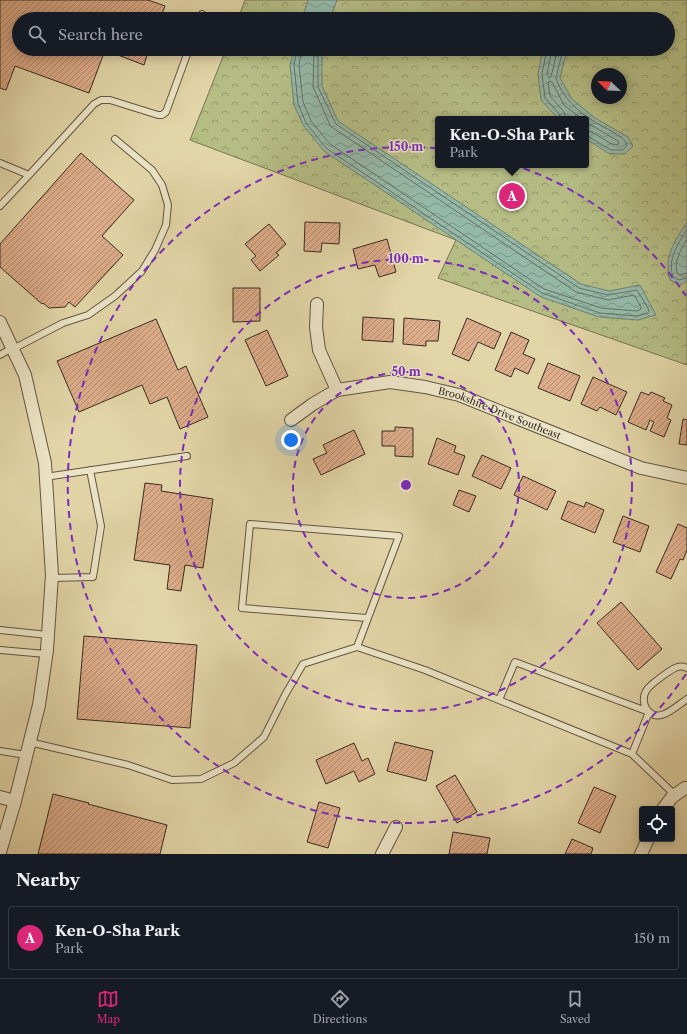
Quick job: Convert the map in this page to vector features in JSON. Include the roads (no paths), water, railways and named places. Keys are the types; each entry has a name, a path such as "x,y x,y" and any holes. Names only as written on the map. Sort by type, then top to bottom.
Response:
{"street":[{"path":"317,304 316,327 319,350 337,390"},
{"path":"0,322 25,375 45,463 52,578 48,635 39,705 15,801 0,852"},
{"name":"Brookshire Drive Southeast","path":"291,420 313,404 337,390 390,382 425,387 459,395 641,468 687,478"},
{"path":"665,806 672,797 687,788"},
{"path":"0,797 15,801"},
{"path":"382,854 396,827"},
{"path":"641,854 647,842"}],"lane":[{"path":"0,206 94,104 101,100 110,100 158,115 162,115 166,112 186,56"},
{"path":"0,355 63,323 88,315 115,296 142,271 155,250 166,225 168,205 162,185 152,170 115,139"},
{"path":"0,163 29,175"},
{"path":"45,477 187,456"},
{"path":"52,578 93,577 101,526 90,470"},
{"path":"356,647 400,536 250,524 242,608 367,618"},
{"path":"0,630 48,635"},
{"path":"30,742 128,765 172,780 201,779 234,763 264,736 303,664 356,647 424,670 632,754 675,795"},
{"path":"0,650 46,654"},
{"path":"499,700 515,662 649,712 657,717 663,716 687,699"},
{"path":"649,712 645,706 644,698 647,689 676,667 683,666 687,668"},
{"path":"632,754 649,712"},
{"path":"0,751 26,754"}],"water":[{"path":"308,0 337,0 333,12 304,12"},
{"path":"292,56 322,56 322,86 338,121 581,284 609,291 640,285 656,315 638,320 599,317 541,297 324,151 303,125 294,105 290,65"},
{"path":"541,56 567,56 560,78 572,99 595,118 628,137 633,146 625,154 610,154 589,141 589,116 555,116 541,100 538,74"},
{"path":"687,222 687,281 680,285 670,280 668,263 671,249"}],"place":[{"name":"Ken-O-Sha Park","path":"512,196"}]}
